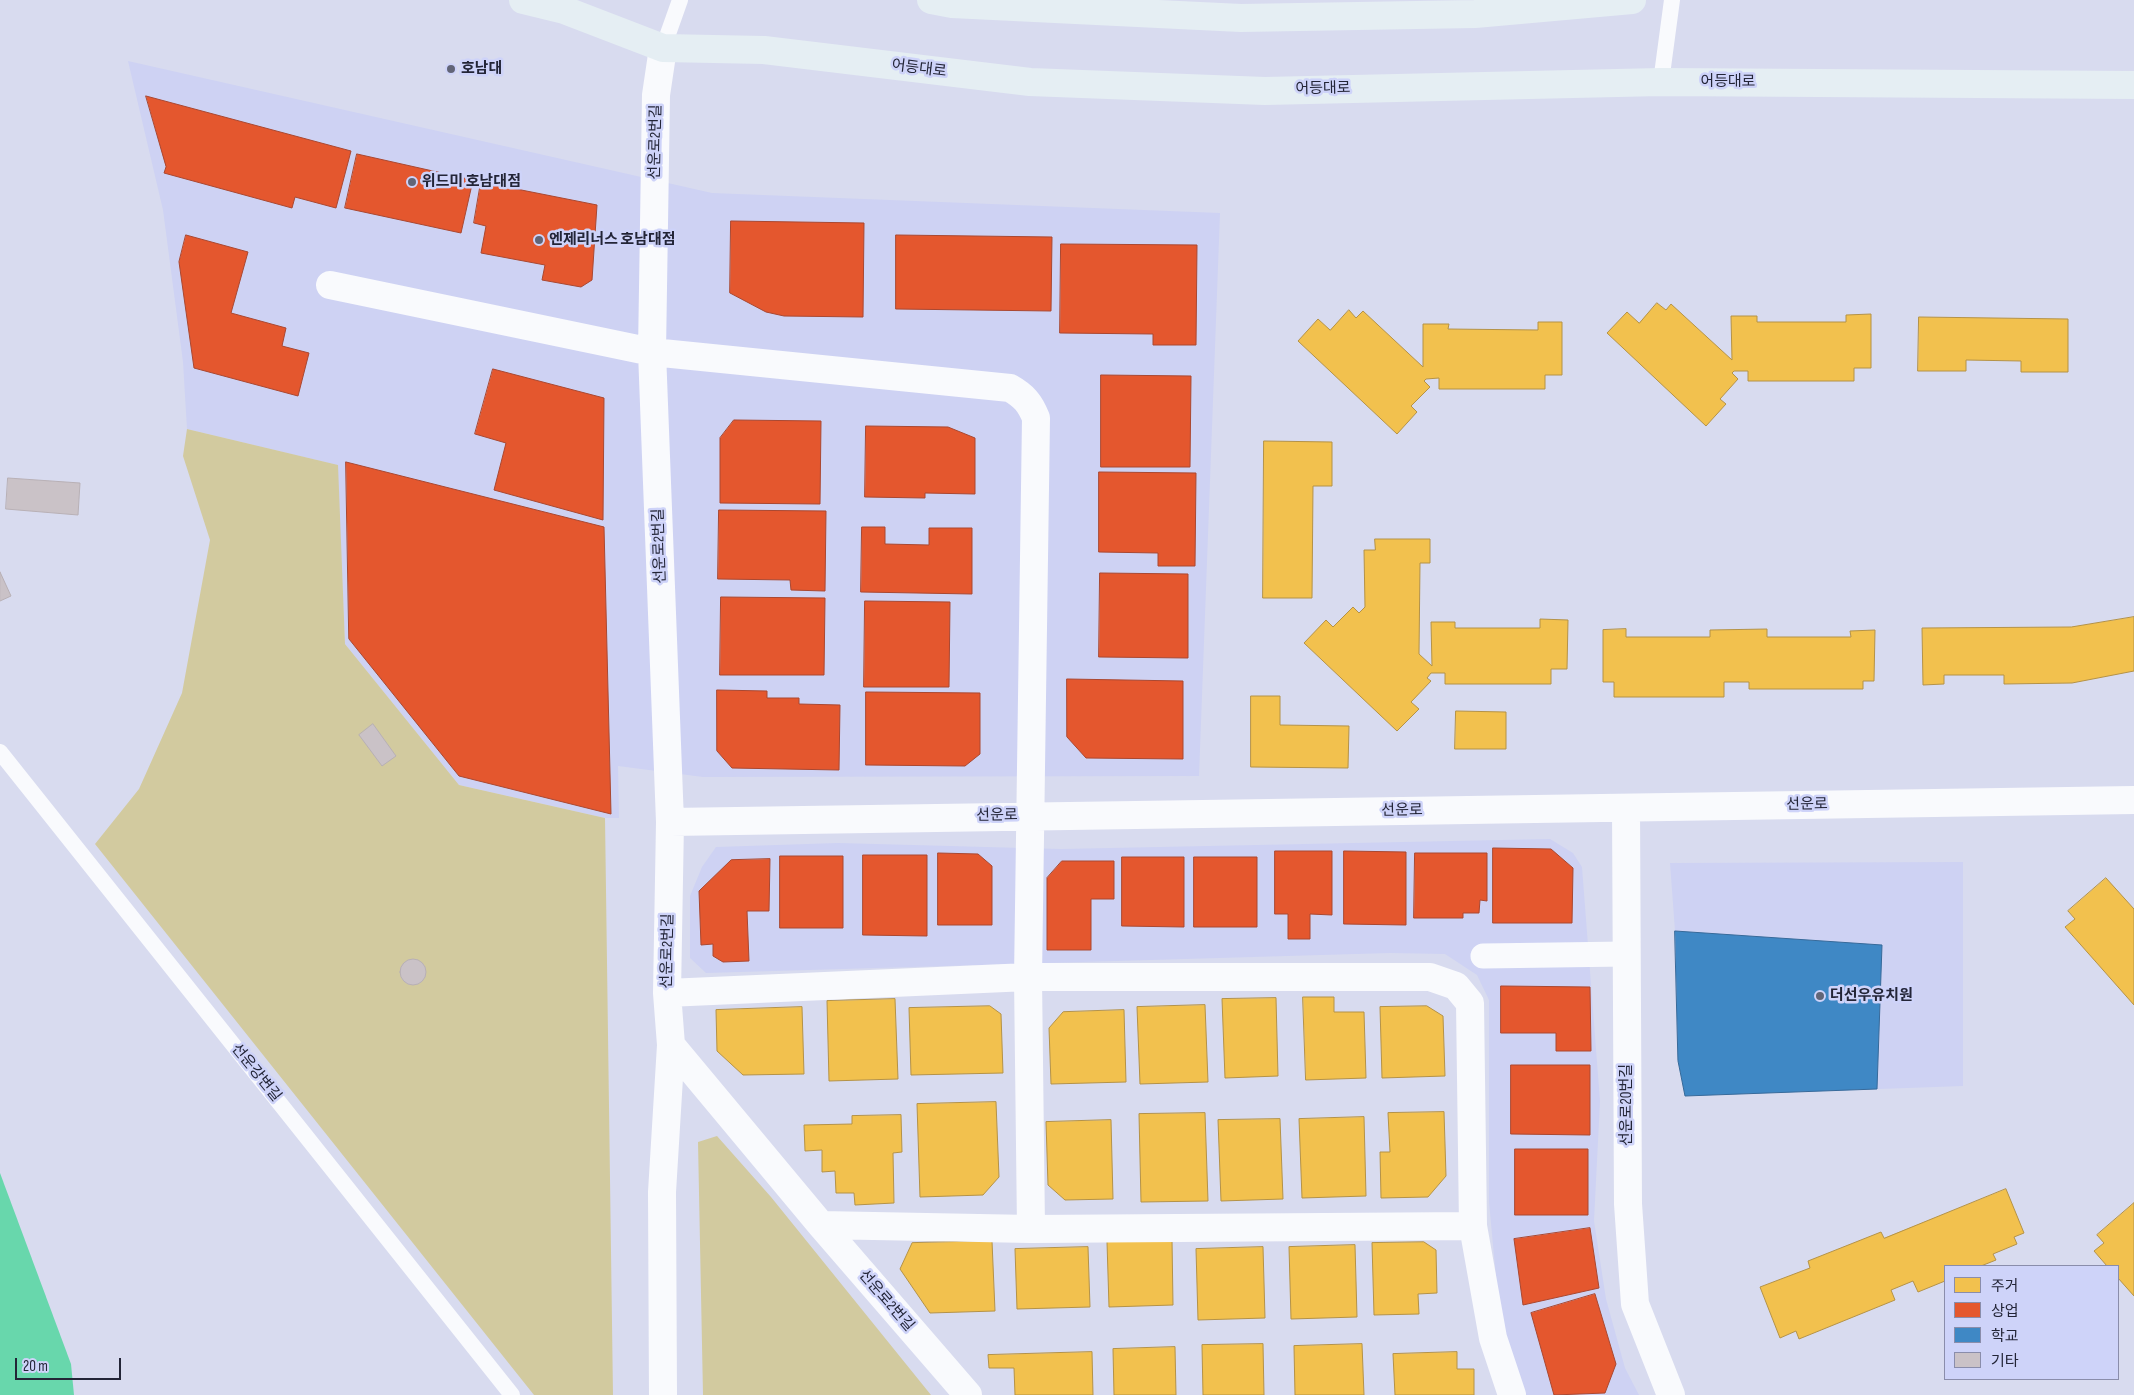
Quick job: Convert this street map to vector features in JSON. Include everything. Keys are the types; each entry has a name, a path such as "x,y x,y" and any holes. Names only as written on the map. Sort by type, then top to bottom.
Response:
{"main road":[{"name":"어등대로","path":"523,0 564,10 663,48 764,50 1030,82 1265,91 1661,82 2134,85"},
{"path":"931,0 952,4 1241,18 1476,14 1632,0"}],"street":[{"name":"선운로2번길","path":"663,48 656,95 652,352 670,822 667,993 671,1045 662,1192 663,1395"},
{"path":"330,285 652,352 1010,388 1022,395 1031,405 1036,418 1028,977 1031,1229"},
{"name":"선운로","path":"670,822 1030,815 2134,800"},
{"name":"선운로20번길","path":"1626,808 1628,1204 1635,1304 1671,1395"},
{"path":"1483,956 1626,954"},
{"path":"667,993 1028,977 1430,977 1456,986 1470,1003 1473,1226 1493,1338 1512,1395"},
{"name":"선운로2번길","path":"671,1045 820,1225 968,1395"},
{"path":"820,1225 1031,1229 1473,1226"}],"lane":[{"path":"663,48 680,0"},
{"path":"1661,82 1672,0"},
{"name":"선운강변길","path":"0,752 512,1395"}],"shaded area":[{"path":"128,61 712,193 1220,213 1199,776 703,777 618,766 619,818 605,818 459,785 345,644 337,465 187,429 183,362 163,210"},
{"path":"187,429 338,465 345,644 459,785 605,818 613,1395 534,1395 95,844 139,789 182,693 210,540 183,456"},
{"path":"1550,839 1573,853 1582,867 1600,1101 1594,1221 1606,1299 1625,1368 1639,1395 1526,1395 1500,1320 1489,1202 1489,1000 1477,975 1445,954 1390,953 706,973 690,958 690,896 702,867 716,847 838,843 1061,849"},
{"name":"더선우유치원","path":"1963,862 1963,1086 1685,1096 1678,1061 1675,931 1670,863"},
{"path":"717,1136 771,1197 931,1395 703,1395 698,1142"},
{"path":"0,1173 71,1364 74,1395 0,1395"}],"building: 주거":[{"path":"1657,303 1666,310 1671,304 1732,360 1731,316 1757,316 1757,322 1846,322 1846,315 1871,314 1871,368 1854,368 1854,381 1748,381 1748,371 1734,371 1732,373 1738,379 1720,399 1726,404 1706,426 1607,333 1627,312 1639,323"},
{"path":"1349,310 1356,318 1363,311 1423,367 1423,324 1449,324 1448,329 1538,330 1538,322 1562,322 1562,375 1545,375 1545,389 1439,389 1439,378 1426,379 1424,381 1430,387 1411,406 1417,412 1397,434 1298,341 1318,319 1330,330"},
{"path":"1919,317 2068,319 2068,372 2021,372 2021,361 1966,360 1966,371 1918,371"},
{"path":"1264,441 1332,442 1332,486 1313,486 1312,598 1263,598"},
{"path":"1375,539 1430,539 1430,563 1420,563 1419,654 1432,666 1431,622 1455,622 1455,628 1540,628 1540,619 1568,620 1567,669 1551,669 1551,684 1445,684 1445,673 1431,673 1427,678 1431,681 1411,702 1419,709 1397,731 1304,643 1326,620 1333,627 1353,607 1359,613 1365,607 1364,550 1375,550"},
{"path":"2134,617 2134,671 2072,683 2004,684 2004,675 1944,675 1944,684 1923,685 1922,628 2071,627"},
{"path":"1626,629 1626,637 1710,637 1710,630 1767,629 1767,637 1851,637 1850,631 1875,630 1874,681 1863,681 1863,689 1749,689 1749,682 1724,682 1724,697 1614,697 1614,682 1603,682 1603,630"},
{"path":"1251,696 1280,696 1280,725 1349,726 1348,768 1251,767"},
{"path":"1456,711 1506,712 1506,749 1455,749"},
{"path":"2106,878 2134,909 2134,1005 2065,927 2075,919 2068,911"},
{"path":"1303,997 1334,997 1334,1012 1364,1012 1366,1078 1306,1080"},
{"path":"1276,998 1278,1076 1225,1078 1222,999"},
{"path":"895,999 898,1079 829,1081 827,1001"},
{"path":"1205,1005 1208,1082 1140,1084 1137,1007"},
{"path":"990,1006 1001,1014 1003,1073 911,1075 909,1008"},
{"path":"1427,1006 1443,1016 1445,1076 1382,1078 1380,1007"},
{"path":"802,1007 804,1074 743,1075 717,1051 716,1010"},
{"path":"1124,1010 1126,1082 1051,1084 1049,1028 1063,1012"},
{"path":"996,1102 999,1177 983,1195 920,1197 917,1104"},
{"path":"1444,1112 1446,1176 1428,1197 1381,1198 1380,1152 1390,1152 1388,1113"},
{"path":"1205,1113 1208,1201 1141,1202 1139,1114"},
{"path":"901,1115 902,1152 893,1153 894,1203 855,1205 854,1193 836,1193 835,1171 822,1172 822,1150 805,1151 804,1125 852,1124 852,1116"},
{"path":"1364,1117 1366,1196 1302,1198 1299,1119"},
{"path":"1280,1119 1283,1199 1221,1201 1218,1120"},
{"path":"1111,1120 1113,1199 1065,1200 1048,1185 1046,1122"},
{"path":"2006,1189 2024,1233 2014,1237 2017,1244 1993,1254 1996,1260 1984,1265 1944,1265 1944,1281 1918,1292 1913,1281 1891,1290 1895,1300 1799,1339 1796,1331 1780,1338 1760,1287 1810,1268 1808,1261 1881,1232 1884,1238"},
{"path":"2134,1203 2134,1296 2119,1279 2119,1265 2106,1265 2094,1251 2104,1243 2097,1235"},
{"path":"1172,1239 1173,1305 1109,1307 1107,1242"},
{"path":"992,1241 995,1311 930,1313 900,1269 912,1243"},
{"path":"1424,1242 1436,1250 1437,1293 1418,1294 1419,1314 1374,1315 1372,1243"},
{"path":"1355,1245 1357,1317 1291,1319 1289,1247"},
{"path":"1088,1247 1090,1307 1017,1309 1015,1249"},
{"path":"1263,1247 1265,1318 1198,1320 1196,1249"},
{"path":"1263,1344 1264,1395 1203,1395 1202,1345"},
{"path":"1362,1344 1364,1395 1295,1395 1294,1346"},
{"path":"1175,1347 1176,1395 1114,1395 1113,1349"},
{"path":"1092,1352 1093,1395 1015,1395 1014,1368 989,1368 988,1355"},
{"path":"1457,1352 1457,1369 1474,1369 1474,1395 1395,1395 1393,1354"}],"building: 상업":[{"path":"146,96 351,151 336,208 295,197 292,208 164,173 166,167"},
{"path":"357,154 473,180 461,233 345,208"},
{"name":"엔제리너스 호남대점","path":"481,182 597,205 592,280 581,287 542,280 545,265 481,253 486,226 474,223"},
{"path":"731,221 864,223 863,317 784,316 766,312 730,293"},
{"path":"186,235 248,252 231,313 286,328 282,346 309,353 298,396 194,368 179,262"},
{"path":"896,235 1052,237 1051,311 896,309"},
{"path":"1061,244 1197,245 1196,345 1153,345 1153,334 1060,333"},
{"path":"493,369 604,398 603,520 494,490 506,443 475,434"},
{"path":"1101,375 1191,376 1190,467 1101,467"},
{"path":"734,420 821,421 820,504 720,503 720,438"},
{"path":"866,426 948,427 975,438 975,494 925,493 925,498 865,497"},
{"path":"346,462 604,527 611,814 459,776 349,639"},
{"path":"1099,472 1196,473 1195,566 1158,566 1158,553 1099,552"},
{"path":"719,510 826,511 825,591 791,590 790,580 718,579"},
{"path":"862,527 885,527 885,544 929,545 929,528 972,528 972,594 861,592"},
{"path":"1100,573 1188,574 1188,658 1099,657"},
{"path":"721,597 825,598 824,675 720,675"},
{"path":"865,601 950,602 949,687 864,687"},
{"path":"1067,679 1183,681 1183,759 1086,758 1067,737"},
{"path":"717,690 767,691 767,698 799,698 799,704 840,705 839,770 732,768 717,751"},
{"path":"866,692 980,693 980,754 965,766 866,765"},
{"path":"1493,848 1551,849 1573,868 1572,923 1493,923"},
{"path":"1275,851 1332,851 1332,915 1310,914 1310,939 1288,939 1288,914 1275,914"},
{"path":"1344,851 1406,852 1406,925 1344,924"},
{"path":"938,853 978,854 992,866 992,925 938,925"},
{"path":"1415,853 1487,853 1487,901 1480,900 1479,913 1463,913 1463,918 1414,918"},
{"path":"863,855 927,855 927,936 863,935"},
{"path":"780,856 843,856 843,928 780,928"},
{"path":"1122,857 1184,857 1184,927 1122,926"},
{"path":"1194,857 1257,857 1257,927 1194,927"},
{"path":"770,859 769,911 747,911 749,961 723,962 713,956 713,944 701,945 699,891 731,860"},
{"path":"1062,861 1114,861 1114,899 1091,899 1091,950 1047,950 1047,878"},
{"path":"1501,986 1590,987 1591,1051 1556,1051 1556,1033 1501,1033"},
{"path":"1511,1065 1590,1065 1590,1135 1511,1134"},
{"path":"1515,1149 1588,1149 1588,1215 1515,1215"},
{"path":"1590,1228 1599,1288 1523,1305 1514,1239"},
{"path":"1595,1294 1616,1364 1605,1393 1554,1395 1531,1313"}],"building: 학교":[{"path":"1675,931 1882,945 1877,1089 1685,1096 1678,1061"}],"building: 기타":[{"path":"8,478 80,483 78,515 6,509"},
{"path":"0,572 11,596 0,601"},
{"path":"373,724 396,756 382,766 359,735"},
{"path":"413,959 422,963 426,972 422,981 413,985 404,981 400,972 404,963"}],"place":[{"name":"호남대","path":"451,69"},
{"name":"위드미 호남대점","path":"412,182"},
{"name":"엔제리너스 호남대점","path":"539,240"},
{"name":"더선우유치원","path":"1820,996"}]}
